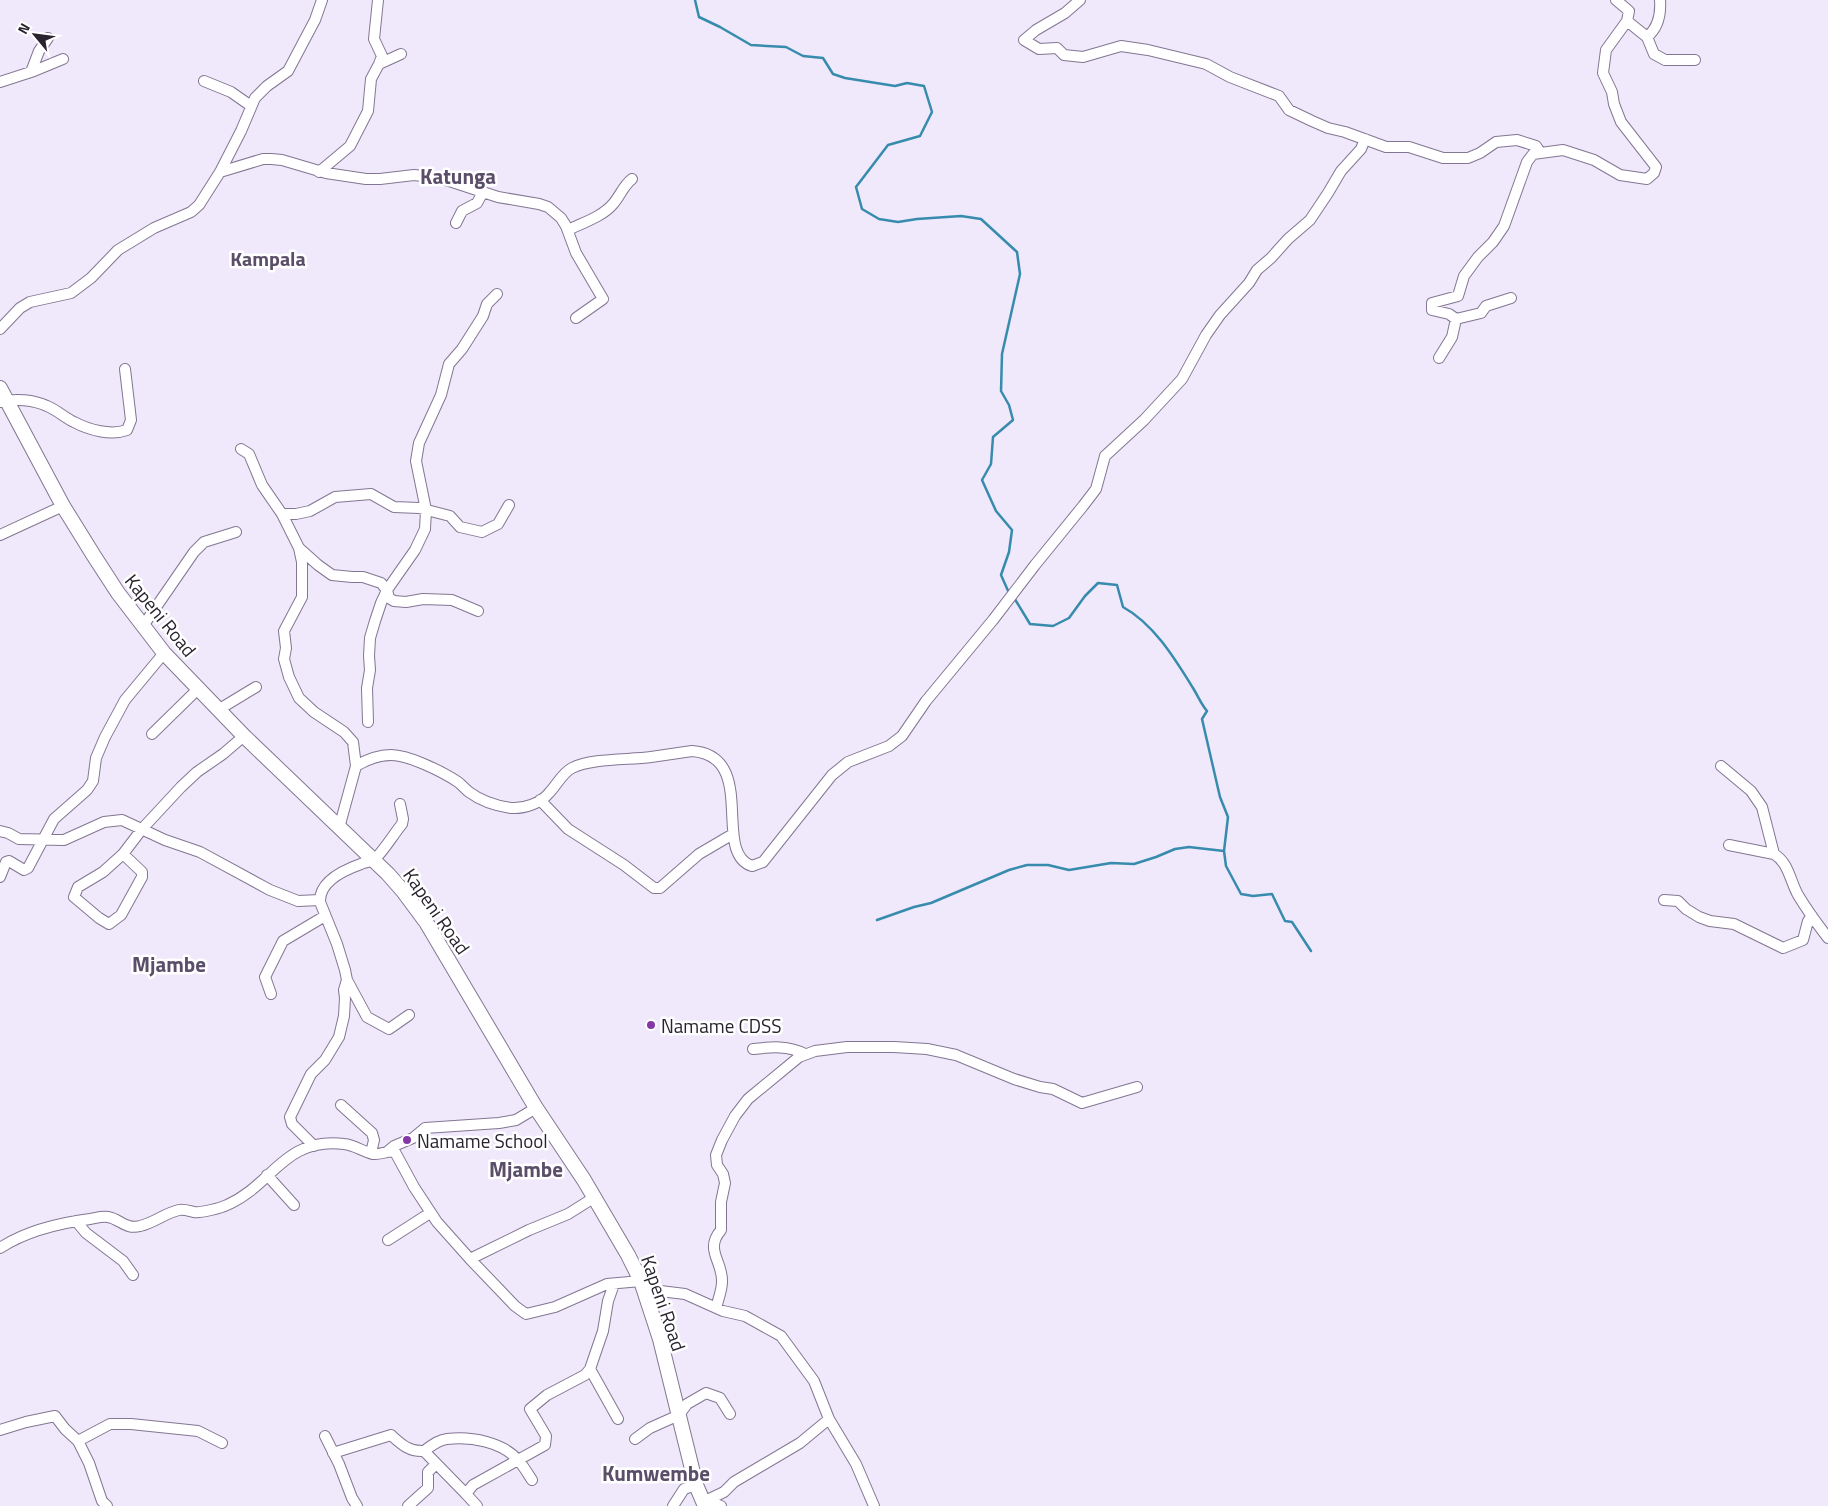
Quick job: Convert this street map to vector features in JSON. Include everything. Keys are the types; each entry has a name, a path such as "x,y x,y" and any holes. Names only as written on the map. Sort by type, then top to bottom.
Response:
{"main road":[{"name":"Kapeni Road","path":"2,397 63,506 118,593 164,653 244,736 374,860 403,891 426,922 536,1108 595,1197 628,1255 642,1285 660,1339 696,1484 705,1503"}],"street":[{"path":"0,329 20,308 30,302 71,293 92,278 118,250 154,228 192,212 199,205 220,172 241,131 251,106 260,92 288,72 322,0"},
{"path":"319,172 350,146 368,111 371,79 382,56 374,39 378,0"},
{"path":"1080,0 1065,13 1036,30 1024,40 1040,49 1057,48 1064,54 1083,57 1120,46 1148,50 1206,64 1230,77 1279,96 1289,110 1312,121 1386,147 1409,146 1444,158 1468,158 1480,154 1496,142 1517,140 1536,146 1540,152"},
{"path":"1511,298 1486,306 1481,313 1456,319 1449,314 1432,310 1432,303 1458,296 1464,276 1504,226 1526,162 1533,154 1563,150 1594,160 1620,174 1647,179 1654,173 1656,167 1621,122 1614,104 1612,92 1603,73 1606,50 1627,20 1629,10 1616,0"},
{"path":"1647,37 1654,32 1660,16 1660,0"},
{"path":"1627,20 1647,37 1654,54 1666,60 1695,60"},
{"path":"31,72 39,51 48,38"},
{"path":"379,64 401,54"},
{"path":"0,82 63,59"},
{"path":"204,81 231,92 251,106"},
{"path":"356,766 364,760 392,755 416,762 451,778 484,801 512,808 521,808 549,794 568,771 577,766 611,760 649,758 692,751 703,752 717,760 728,784 732,798 735,847 742,861 752,866 763,862 832,776 848,762 889,746 902,736 926,701 1096,489 1105,456 1144,420 1182,379 1206,335 1220,315 1249,283 1257,270 1310,220 1341,171 1361,149 1365,139"},
{"path":"220,172 262,160 282,160 319,172 372,180 423,176 455,182 483,192 548,207 561,218 568,230 576,253 603,299 576,318"},
{"path":"568,230 594,218 612,206 626,184 632,179"},
{"path":"456,223 462,211 477,203 483,192"},
{"path":"368,722 367,688 370,670 370,638 387,590 415,550 425,529 426,510 416,461 419,443 440,395 449,364 462,349 483,316 487,304 497,294"},
{"path":"1439,358 1452,337 1456,319"},
{"path":"2,397 47,406 84,427 109,433 122,432 127,430 131,420 125,369"},
{"path":"241,449 249,454 262,485 282,514 300,548 332,575 352,578 363,577 381,583 394,602 423,599 452,600 478,610"},
{"path":"282,514 310,511 335,497 371,494 394,507 426,510 450,516 460,528 482,532 498,524 509,504"},
{"path":"0,535 63,506"},
{"path":"144,626 194,552 204,542 236,532"},
{"path":"300,548 302,597 284,631 286,648 284,659 289,677 299,698 314,712 344,732 353,742 356,766 339,828"},
{"path":"0,876 6,862 9,861 24,870 28,868 54,819 90,785 95,774 96,758 125,700 164,653"},
{"path":"218,710 256,686"},
{"path":"152,734 198,689"},
{"path":"123,854 142,872 142,877 121,915 109,924 74,897 78,887 103,872 123,854 142,829 197,772 223,754 244,736"},
{"path":"1722,766 1751,791 1762,807 1774,854"},
{"path":"540,800 568,829 624,865 654,888 660,888 699,854 733,834"},
{"path":"400,804 402,824 374,860 336,875 325,885 320,900 342,958 347,980 367,1017 389,1029 409,1015"},
{"path":"0,831 19,839 66,839 109,820 128,822 165,840 187,846 208,856 270,890 301,902 320,900"},
{"path":"1729,845 1774,854 1781,858 1798,894 1828,938"},
{"path":"1664,900 1678,901 1686,909 1699,917 1710,921 1734,924 1783,948 1803,940 1808,921 1812,916"},
{"path":"271,994 265,976 283,941 325,916"},
{"path":"314,1146 292,1124 290,1118 311,1074 325,1060 339,1037 344,1016 344,990 347,980"},
{"path":"753,1049 781,1047 794,1049 805,1054"},
{"path":"716,1308 722,1281 713,1250 715,1237 721,1230 721,1202 725,1183 723,1174 717,1165 716,1155 735,1116 748,1099 799,1057 815,1050 847,1047 927,1049 956,1055 1014,1079 1053,1089 1082,1103 1137,1087"},
{"path":"341,1105 372,1133 374,1140 371,1153"},
{"path":"386,1152 394,1146 413,1138 425,1128 516,1120 536,1108"},
{"path":"0,1248 21,1237 52,1226 76,1221 108,1217 123,1225 139,1227 179,1210 199,1212 228,1205 250,1191 285,1159 298,1151 314,1146 329,1143 347,1144 371,1153 394,1151 430,1213 470,1259 526,1314 555,1307 607,1284 642,1285 685,1294 716,1308 745,1316 781,1336 814,1381 830,1419 856,1464 874,1506"},
{"path":"267,1175 294,1204"},
{"path":"470,1259 529,1230 568,1214 595,1197"},
{"path":"388,1240 430,1213"},
{"path":"76,1221 86,1232 123,1261 133,1276"},
{"path":"466,1494 473,1486 544,1446 546,1436 530,1409 547,1395 585,1374 590,1369 603,1331 608,1301 614,1284"},
{"path":"590,1369 618,1419"},
{"path":"635,1439 650,1428 679,1415 687,1404 706,1393 720,1398 730,1414"},
{"path":"0,1430 55,1416 78,1441 102,1501 107,1506"},
{"path":"705,1503 724,1492 734,1482 800,1443 830,1419"},
{"path":"78,1441 110,1424 131,1424 198,1431 222,1443"},
{"path":"333,1453 391,1435 414,1452 424,1451 436,1442 446,1439 472,1440 491,1443 505,1449 518,1460 532,1480"},
{"path":"325,1436 357,1506"},
{"path":"424,1451 477,1506"},
{"path":"408,1506 428,1488 428,1472 436,1464"},
{"path":"672,1506 684,1489 696,1484"},
{"path":"705,1503 721,1506"}],"waterway":[{"path":"695,0 699,17 751,45 786,47 803,56 823,58 833,74 845,78 895,86 907,83 924,86 932,112 920,136 888,145 856,187 862,209 879,219 898,222 961,216 981,219 1017,252 1020,274 1002,354 1001,391 1009,405 1013,420 993,437 991,464 982,480 996,511 1012,530 1009,552 1001,575 1009,593"},
{"path":"1013,596 1030,624 1053,626 1069,618 1085,596 1098,583 1117,585 1123,607 1134,614 1163,643 1207,711 1202,719 1220,797 1228,817 1224,851"},
{"path":"877,920 931,903 1009,870 1027,865 1048,865 1069,870 1111,863 1134,864 1175,849 1189,847 1224,851 1226,866 1241,894 1253,896 1272,894 1285,921 1292,922 1311,951"}],"place":[{"name":"Namame CDSS","path":"651,1025"},
{"name":"Namame School","path":"407,1140"}],"district":[{"name":"Katunga","path":"458,176"},
{"name":"Kampala","path":"268,258"},
{"name":"Mjambe","path":"169,964"},
{"name":"Mjambe","path":"526,1169"},
{"name":"Kumwembe","path":"656,1473"}]}
